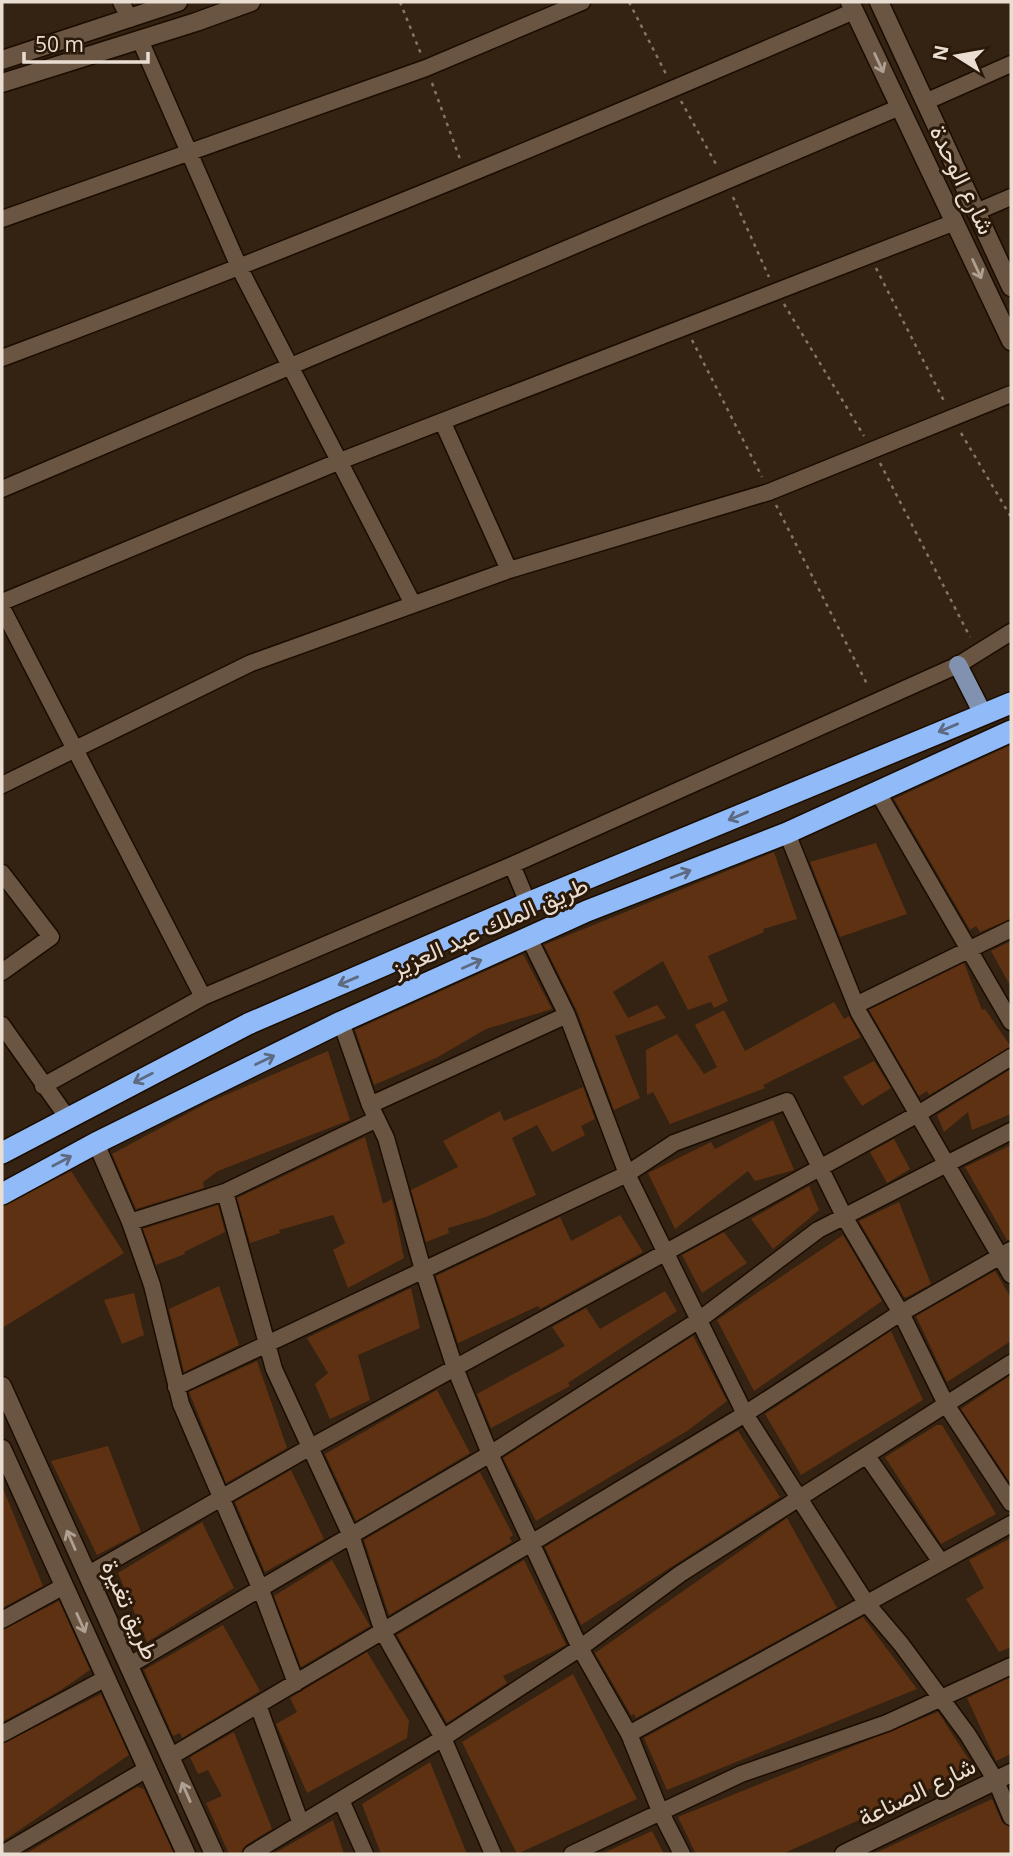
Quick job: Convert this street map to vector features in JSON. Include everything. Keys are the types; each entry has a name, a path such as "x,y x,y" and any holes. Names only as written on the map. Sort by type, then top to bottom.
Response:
{"highway":[{"name":"طريق الملك عبد العزيز","path":"2,1153 248,1024 1011,703"},
{"name":"طريق الملك عبد العزيز","path":"2,1194 96,1143 341,1022 587,911 787,833 1011,731"}],"main road":[{"path":"958,665 983,714"}],"street":[{"path":"121,2 130,19"},
{"path":"2,60 178,2"},
{"path":"2,83 251,2"},
{"path":"2,219 426,68 582,2"},
{"path":"882,3 1011,287"},
{"path":"2,358 240,269 467,178 674,89 852,7"},
{"name":"شارع الوحدة","path":"852,7 1011,341"},
{"path":"140,40 240,269 413,604"},
{"path":"925,102 1011,64"},
{"path":"2,489 900,107"},
{"path":"976,212 1011,197"},
{"path":"2,602 340,461 955,222"},
{"path":"2,785 251,663 509,570 769,492 874,452 1011,394"},
{"path":"443,423 509,570"},
{"path":"2,608 203,997"},
{"path":"43,1086 203,997 512,865 958,665 1011,632"},
{"path":"877,791 1011,1022"},
{"path":"787,833 856,1005 947,1165 1006,1253 1011,1275"},
{"path":"512,865 528,904"},
{"path":"2,873 51,937 2,972"},
{"path":"856,1005 1011,929"},
{"path":"529,938 567,1014 627,1174 745,1414 867,1604 1004,1777 1011,1817"},
{"path":"130,1222 225,1192 373,1112 567,1014"},
{"path":"341,1022 373,1112 386,1138 454,1368 490,1454 580,1648 629,1734 660,1811 682,1854"},
{"path":"2,1025 67,1117"},
{"path":"87,1575 309,1448 918,1114 1011,1057"},
{"path":"176,1387 627,1174 674,1143 786,1101 845,1218 901,1313 947,1406 1011,1503"},
{"path":"128,1666 352,1538 490,1454 699,1320 818,1230 1011,1131"},
{"path":"96,1143 130,1222 152,1285 176,1387 219,1499 261,1590 296,1683"},
{"path":"225,1192 274,1369 352,1538 383,1632 443,1738 493,1854"},
{"path":"170,1757 533,1542 745,1414 901,1313 1006,1253"},
{"path":"251,1854 443,1738 580,1648 680,1574 1011,1363"},
{"name":"طريق تغيرة","path":"2,1385 214,1854"},
{"name":"طريق تغيرة","path":"2,1449 186,1854"},
{"path":"867,1456 940,1562"},
{"path":"629,1734 1011,1524"},
{"path":"2,1619 64,1586"},
{"path":"572,1854 741,1774 887,1723 1011,1666"},
{"path":"2,1734 106,1678"},
{"path":"258,1705 301,1824"},
{"path":"2,1853 147,1769"},
{"name":"شارع الصناعة","path":"844,1854 1004,1777"},
{"path":"341,1800 365,1854"}],"path":[{"path":"400,2 467,178"},
{"path":"629,2 726,181 776,291 874,452 978,652"},
{"path":"869,255 953,419 1011,517"},
{"path":"685,326 876,702"}],"building":[{"path":"1011,745 1011,919 980,932 976,926 970,930 894,799"},
{"path":"876,843 907,914 840,937 810,862"},
{"path":"774,852 797,919 763,929 764,932 708,956 728,1001 714,1008 711,1002 688,1010 663,961 613,992 628,1018 657,1005 666,1018 615,1036 640,1098 614,1110 577,1011 544,945"},
{"path":"1011,941 1011,987 991,951"},
{"path":"523,954 552,1009 486,1029 438,1057 374,1085 355,1030"},
{"path":"964,963 982,1010 985,1009 1011,1047 929,1095 927,1091 919,1096 869,1010"},
{"path":"834,1002 844,1019 849,1016 861,1037 763,1085 765,1088 670,1124 653,1092 647,1095 646,1050 677,1034 704,1074 717,1067 695,1025 724,1010 745,1051"},
{"path":"328,1051 350,1120 218,1171 203,1182 204,1188 136,1209 112,1154 207,1103"},
{"path":"874,1061 891,1088 862,1106 843,1077"},
{"path":"1011,1069 1011,1114 972,1130 968,1112 944,1132 937,1115"},
{"path":"578,1073 595,1119 581,1126 585,1135 552,1152 537,1125 512,1138 536,1195 486,1217 448,1228 449,1233 426,1242 411,1190 458,1167 443,1141 500,1111 504,1121 583,1087"},
{"path":"773,1120 794,1170 755,1181 748,1171 675,1229 648,1173 711,1142 715,1149"},
{"path":"365,1137 383,1204 392,1199 404,1258 348,1288 333,1250 345,1243 333,1215 279,1230 280,1233 250,1243 237,1198"},
{"path":"894,1139 910,1169 887,1183 870,1152"},
{"path":"1011,1145 1011,1240 1007,1240 965,1167"},
{"path":"71,1171 124,1253 2,1328 2,1207"},
{"path":"809,1186 819,1210 773,1249 751,1219"},
{"path":"899,1202 931,1284 907,1297 904,1297 859,1221"},
{"path":"218,1205 225,1232 184,1252 185,1254 156,1265 143,1229"},
{"path":"620,1215 643,1252 540,1309 538,1306 458,1343 436,1276 560,1217 571,1241"},
{"path":"724,1232 747,1263 702,1293 682,1255"},
{"path":"843,1235 882,1301 754,1391 717,1320"},
{"path":"995,1271 1011,1298 1011,1341 947,1382 916,1316"},
{"path":"219,1286 239,1345 184,1372 169,1309"},
{"path":"411,1288 420,1328 358,1355 370,1400 330,1419 315,1384 328,1373 307,1338"},
{"path":"665,1291 677,1311 568,1383 570,1386 491,1428 477,1394 565,1346 552,1327 586,1308 600,1329"},
{"path":"134,1293 144,1335 122,1344 104,1300"},
{"path":"891,1331 923,1400 801,1475 765,1414"},
{"path":"693,1336 727,1401 687,1431 536,1521 503,1458"},
{"path":"257,1361 287,1448 226,1483 189,1392"},
{"path":"1011,1375 1011,1484 961,1409"},
{"path":"437,1390 470,1453 356,1521 325,1454"},
{"path":"937,1425 942,1425 996,1514 941,1544 885,1457"},
{"path":"738,1431 780,1497 581,1625 545,1547"},
{"path":"108,1446 141,1532 97,1555 51,1461"},
{"path":"291,1470 324,1539 265,1572 235,1502"},
{"path":"480,1472 513,1535 509,1538 512,1542 389,1615 364,1540"},
{"path":"2,1486 43,1586 2,1608"},
{"path":"787,1518 837,1608 636,1718 634,1714 631,1715 595,1653"},
{"path":"202,1522 234,1588 147,1642 118,1573"},
{"path":"1011,1538 1011,1647 999,1652 966,1599 984,1588 969,1560"},
{"path":"332,1560 370,1626 301,1667 274,1596"},
{"path":"524,1560 566,1645 503,1676 507,1683 447,1723 397,1635"},
{"path":"59,1601 90,1670 58,1692 2,1722 2,1630"},
{"path":"863,1617 917,1689 667,1790 644,1738"},
{"path":"223,1625 260,1691 182,1738 180,1733 173,1736 144,1670"},
{"path":"367,1652 409,1721 407,1738 307,1793 276,1724 297,1712 290,1698"},
{"path":"573,1674 637,1799 517,1854 462,1742"},
{"path":"1011,1677 1011,1754 996,1761 967,1698"},
{"path":"101,1694 129,1755 2,1842 2,1744"},
{"path":"938,1712 975,1769 782,1854 696,1854 678,1817"},
{"path":"234,1732 272,1829 246,1845 241,1854 229,1854 206,1803 222,1796 208,1770 198,1774 190,1757"},
{"path":"430,1762 467,1854 381,1854 362,1804"},
{"path":"137,1787 144,1789 174,1854 25,1854"},
{"path":"992,1799 1002,1822 1011,1827 1011,1854 873,1854"},
{"path":"333,1820 344,1854 271,1854 280,1850"},
{"path":"652,1831 664,1854 601,1854"}]}
